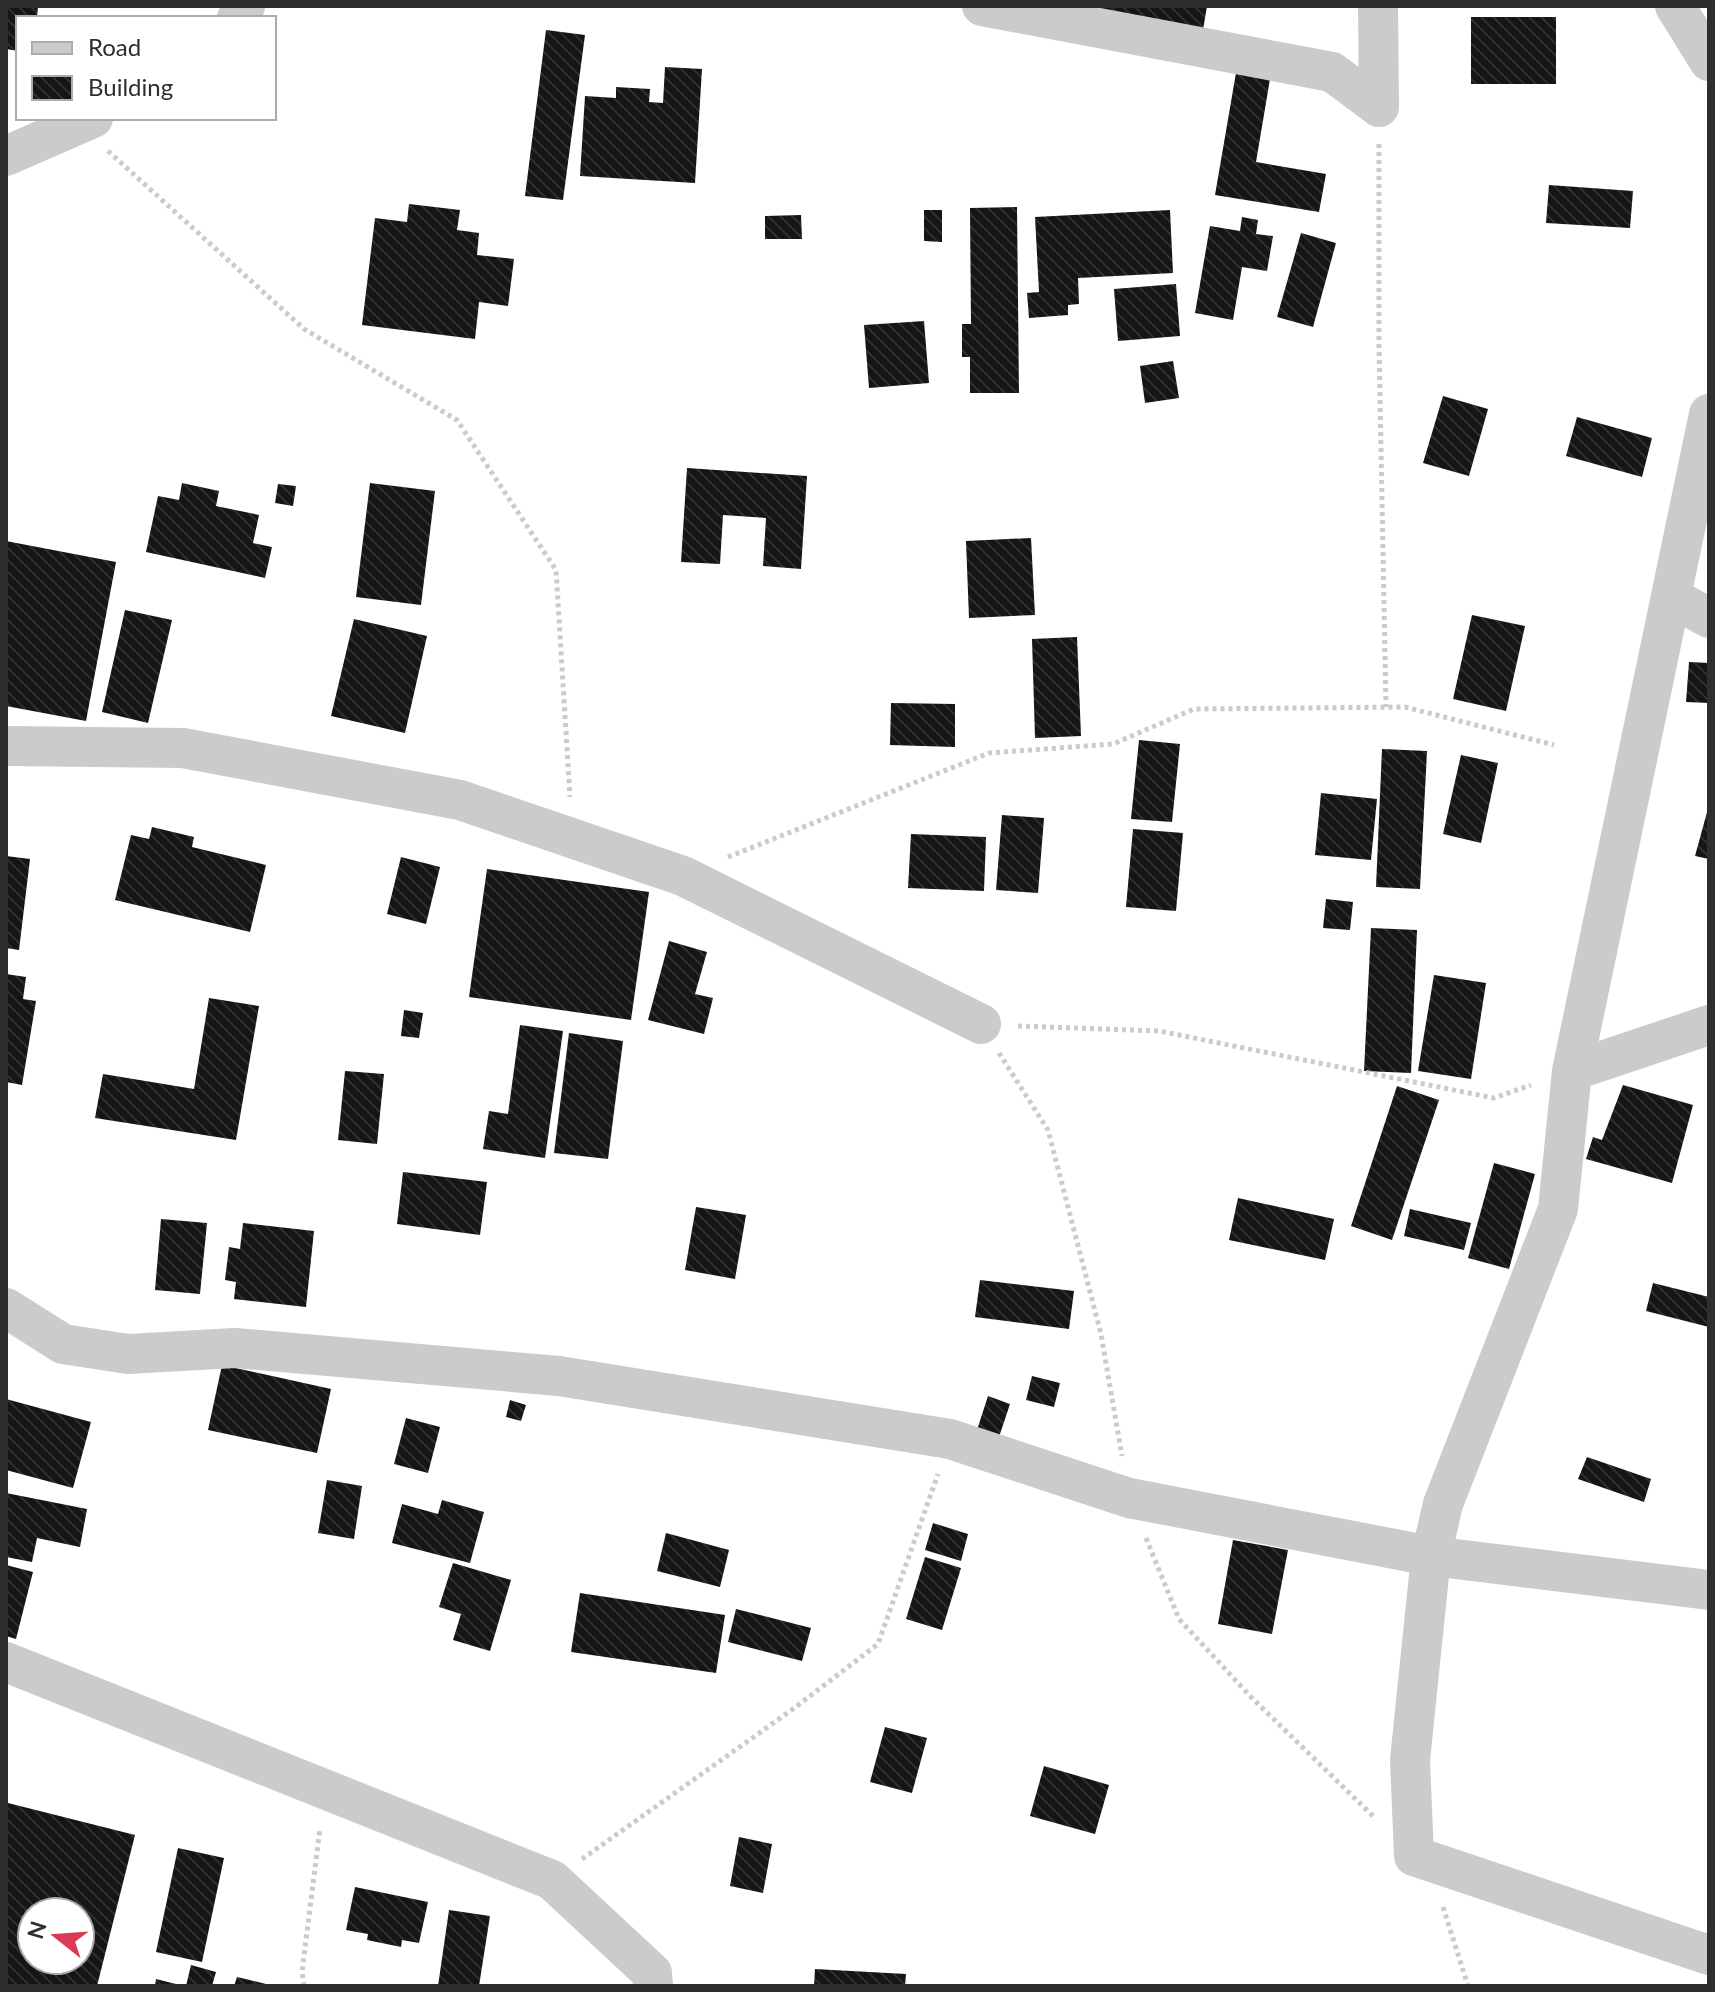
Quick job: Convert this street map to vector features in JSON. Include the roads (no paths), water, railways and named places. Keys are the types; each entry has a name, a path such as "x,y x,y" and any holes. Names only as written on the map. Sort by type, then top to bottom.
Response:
{"street":[{"path":"982,6 1332,72 1379,107 1378,6"},
{"path":"1675,6 1709,61"},
{"path":"6,156 86,122"},
{"path":"1709,414 1572,1071 1558,1209 1443,1504 1431,1556 1410,1760 1414,1856 1709,1955"},
{"path":"1673,598 1709,618"},
{"path":"6,746 183,748 460,800 683,876 981,1024"},
{"path":"1572,1071 1709,1025"},
{"path":"6,1308 63,1344 128,1354 235,1348 559,1376 950,1439 1129,1498 1431,1556 1709,1590"},
{"path":"6,1662 552,1880 652,1973 653,1986"}]}
